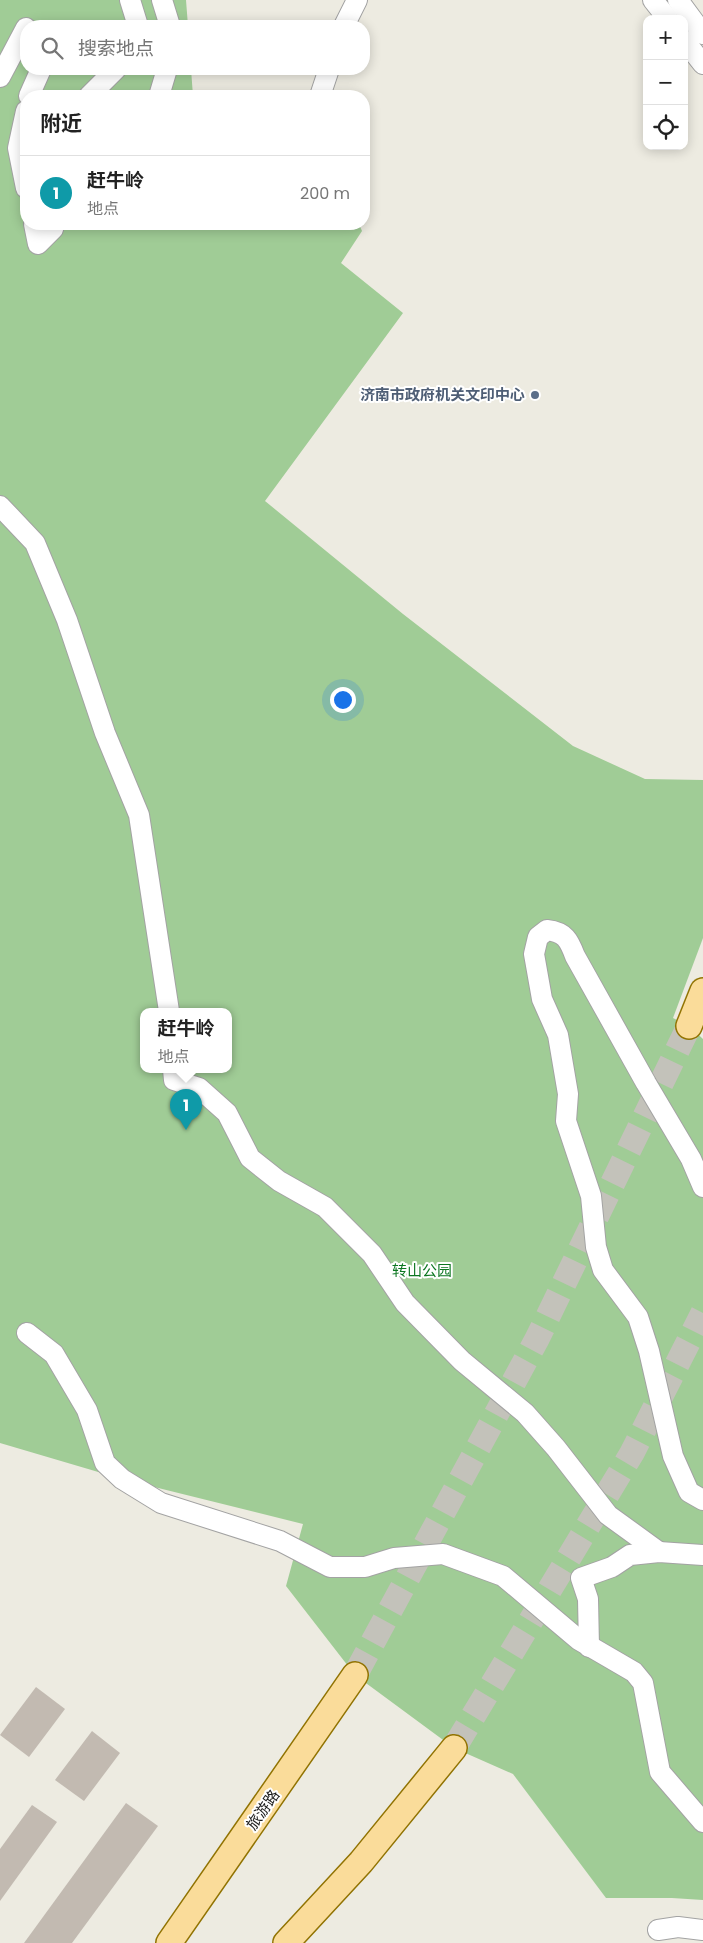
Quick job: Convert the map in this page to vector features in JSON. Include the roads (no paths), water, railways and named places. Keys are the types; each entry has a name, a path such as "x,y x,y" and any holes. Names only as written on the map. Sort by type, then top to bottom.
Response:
{"main road":[{"path":"689,1026 703,991"},
{"name":"旅游路","path":"169,1943 355,1676"},
{"path":"286,1943 360,1862 454,1748"}],"street":[{"path":"130,0 136,20"},
{"path":"162,0 168,20"},
{"path":"347,20 357,0"},
{"path":"653,0 666,15"},
{"path":"670,15 680,1 703,34"},
{"path":"0,77 20,41"},
{"path":"688,45 703,64"},
{"path":"32,90 38,75"},
{"path":"95,90 110,75"},
{"path":"161,90 165,75"},
{"path":"322,90 327,75"},
{"path":"20,139 18,148 20,158"},
{"path":"35,230 38,244 52,230"},
{"path":"0,506 35,544 67,620 105,733 139,815 169,1008"},
{"path":"703,1187 691,1160 646,1083 569,942 558,931 547,930 538,937 534,954 542,999 558,1035 568,1094 566,1121 591,1196 596,1247 603,1270 638,1317 649,1351 673,1456 688,1492 703,1500"},
{"path":"173,1073 174,1080 199,1088 227,1113 250,1158 279,1181 325,1207 372,1254 405,1303 462,1361 525,1413 556,1448 608,1515 659,1552"},
{"path":"28,1332 54,1354 86,1410 105,1463 122,1479 161,1503 280,1540 330,1567 365,1567 394,1558 443,1554 503,1576 579,1640 634,1672 644,1683 660,1772 703,1822"},
{"path":"589,1646 588,1599 581,1578 612,1567 630,1555 659,1552 703,1555"},
{"path":"658,1930 678,1927 703,1930"}],"tunnel":[{"path":"355,1675 537,1339 689,1026"},
{"path":"454,1748 632,1453 703,1313"}],"place":[{"name":"济南市政府机关文印中心","path":"535,395"},
{"name":"赶牛岭","path":"186,1130"}],"park label":[{"name":"转山公园","path":"422,1271"}]}
